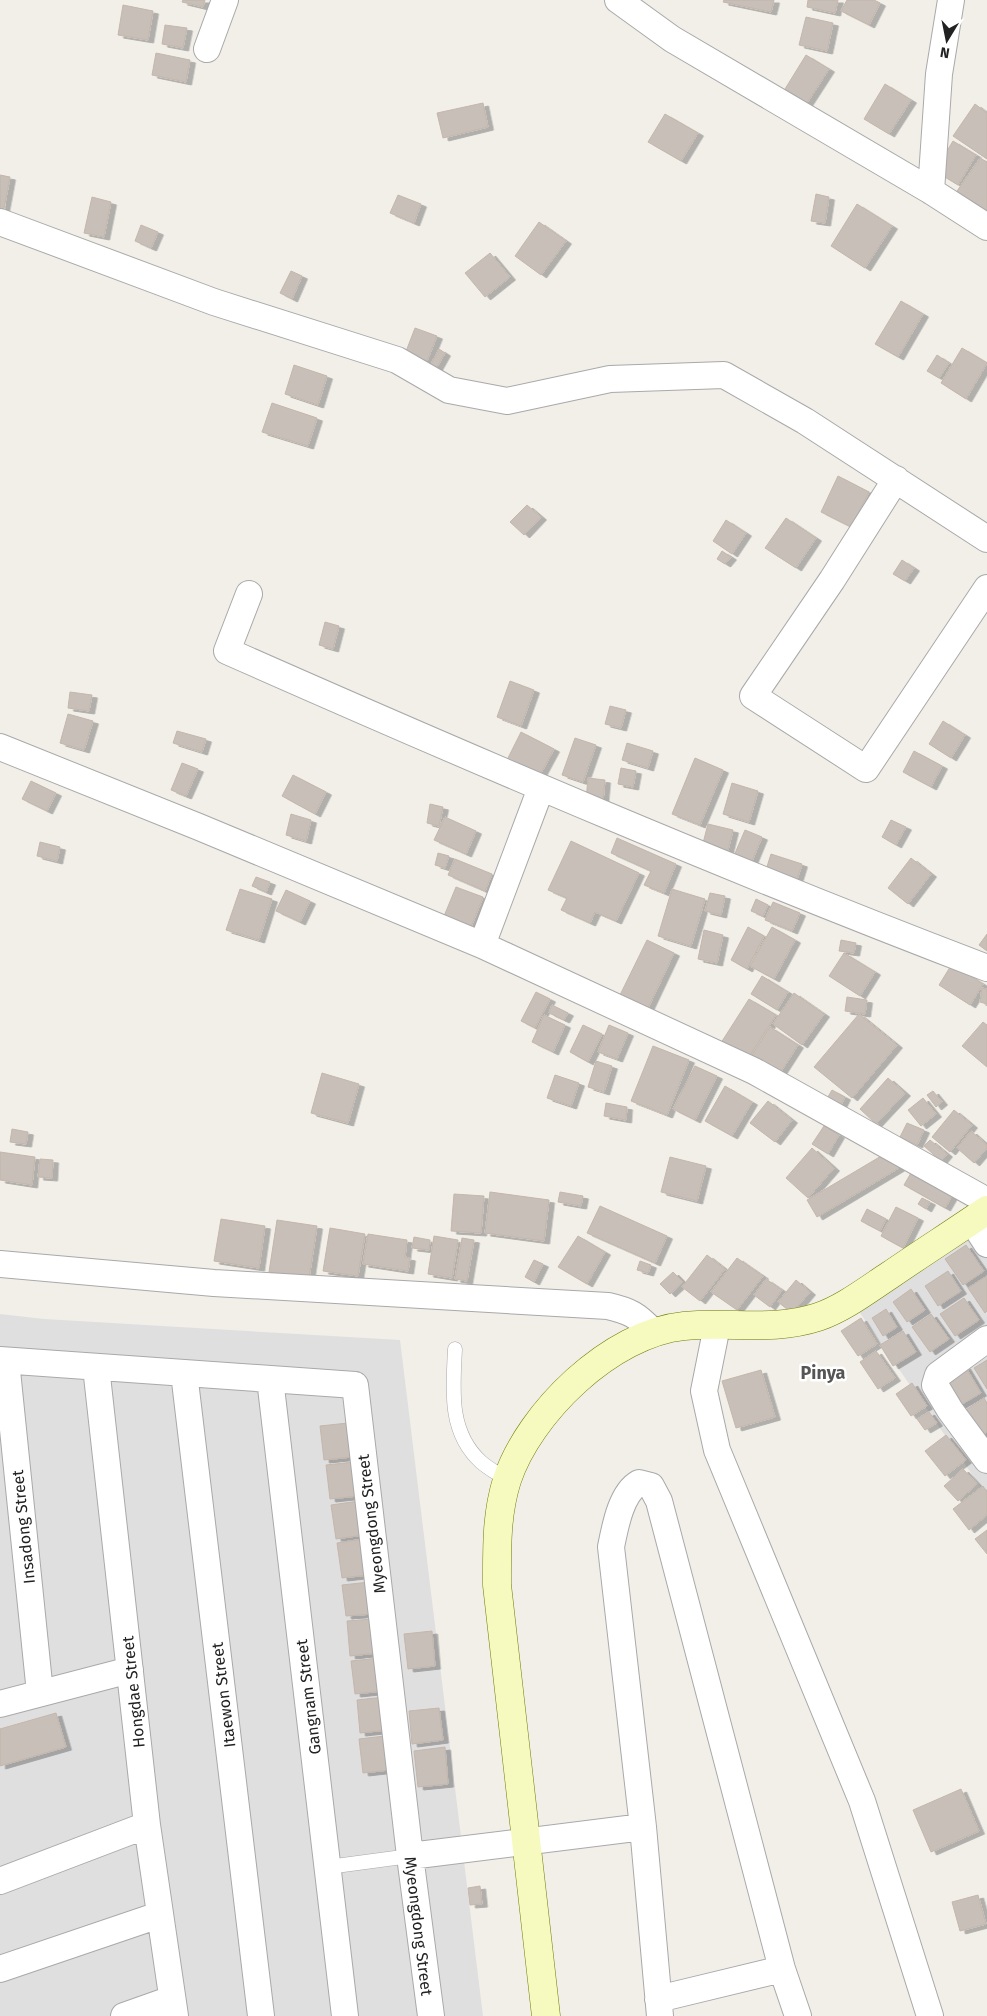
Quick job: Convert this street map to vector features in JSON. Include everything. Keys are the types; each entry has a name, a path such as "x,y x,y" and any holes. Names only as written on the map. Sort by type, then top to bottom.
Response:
{"street":[{"path":"207,49 225,0"},
{"path":"618,0 672,39 931,191 987,227"},
{"path":"931,191 939,74 951,0"},
{"path":"0,222 214,302 397,360 449,390 507,401 610,379 724,375 805,421 987,539"},
{"path":"896,479 832,580 753,696 866,769 987,588"},
{"path":"249,594 227,650 541,788 773,885 987,968"},
{"path":"0,747 199,827 482,945 754,1071 982,1210"},
{"path":"482,945 541,788"},
{"path":"982,1210 987,1244"},
{"path":"546,2016 497,1585 496,1528 507,1480 528,1436 561,1394 614,1352 653,1332 684,1326 758,1327 787,1324 819,1316 851,1300 982,1210"},
{"path":"0,1264 214,1282 608,1306 628,1310 640,1318 653,1332"},
{"path":"717,1326 704,1391 717,1450 862,1801 930,2016"},
{"path":"986,1455 941,1398 935,1381 938,1375 987,1339"},
{"name":"Myeongdong Street","path":"3,1360 355,1385 410,1856 431,2016"},
{"name":"Insadong Street","path":"3,1360 40,1693"},
{"name":"Hongdae Street","path":"96,1367 147,1825 173,2007"},
{"name":"Itaewon Street","path":"184,1373 261,2016"},
{"name":"Gangnam Street","path":"270,1379 345,2016"},
{"path":"782,1969 659,2008 643,1827 612,1547 619,1512 634,1486 639,1483 651,1486 659,1501 782,1969 798,2016"},
{"path":"0,1704 130,1670"},
{"path":"0,1881 147,1825"},
{"path":"410,1856 643,1827"},
{"path":"0,1969 159,1915"},
{"path":"124,2016 173,2007"}],"lane":[{"path":"456,1349 452,1397 458,1426 466,1445 481,1462 507,1480"},
{"path":"328,1867 410,1856"}],"shaded area":[{"path":"987,1221 987,1496 851,1300"},
{"path":"0,1314 44,1319 400,1340 483,2016 0,2016"}],"building":[{"path":"183,0 205,0 203,7 182,2"},
{"path":"724,0 774,0 771,12 723,2"},
{"path":"808,0 838,0 835,13 807,7"},
{"path":"847,0 874,0 880,3 869,25 841,11"},
{"path":"123,5 153,11 148,40 118,35"},
{"path":"806,17 833,23 827,51 799,45"},
{"path":"165,25 187,28 183,48 162,44"},
{"path":"156,53 190,60 186,82 152,75"},
{"path":"806,55 829,69 807,103 785,89"},
{"path":"885,84 911,100 889,134 864,119"},
{"path":"483,103 488,127 443,138 437,113"},
{"path":"975,104 987,113 987,159 953,136"},
{"path":"665,114 698,133 681,161 648,142"},
{"path":"953,141 976,155 958,185 935,171"},
{"path":"980,158 987,162 987,211 957,191"},
{"path":"0,175 10,177 3,214 0,213"},
{"path":"816,194 829,197 825,223 811,221"},
{"path":"398,195 421,204 414,223 390,213"},
{"path":"92,197 111,202 104,237 84,233"},
{"path":"857,204 892,226 865,268 831,246"},
{"path":"539,222 566,241 541,275 515,256"},
{"path":"141,225 158,232 151,248 135,241"},
{"path":"490,253 510,277 485,297 465,273"},
{"path":"291,271 302,276 292,299 280,293"},
{"path":"901,301 923,314 898,357 875,344"},
{"path":"415,328 437,336 427,361 405,354"},
{"path":"962,348 987,363 966,399 941,383"},
{"path":"439,349 445,353 436,369 430,366"},
{"path":"937,355 949,363 939,378 927,371"},
{"path":"294,365 327,376 318,405 285,394"},
{"path":"272,403 317,418 308,446 262,432"},
{"path":"838,476 869,492 851,527 821,512"},
{"path":"527,505 541,517 524,535 510,522"},
{"path":"786,518 816,538 796,568 765,548"},
{"path":"726,520 746,533 732,554 713,541"},
{"path":"722,551 731,557 725,564 717,559"},
{"path":"902,560 914,568 905,581 893,574"},
{"path":"325,622 339,626 333,649 319,645"},
{"path":"510,681 534,690 521,726 497,717"},
{"path":"70,692 92,695 89,711 68,708"},
{"path":"610,706 626,710 621,728 605,724"},
{"path":"68,714 93,721 84,750 60,743"},
{"path":"943,721 965,735 951,758 929,744"},
{"path":"177,731 206,739 202,752 173,743"},
{"path":"521,732 554,749 539,777 507,760"},
{"path":"575,738 596,745 583,782 562,775"},
{"path":"627,743 653,751 648,768 622,760"},
{"path":"914,751 942,766 931,787 903,772"},
{"path":"695,758 723,770 700,825 672,814"},
{"path":"182,763 198,769 186,796 171,790"},
{"path":"621,768 636,771 633,787 618,784"},
{"path":"293,775 326,792 315,814 282,796"},
{"path":"588,778 605,780 603,801 586,800"},
{"path":"31,781 56,793 47,811 22,799"},
{"path":"732,783 758,791 749,822 723,814"},
{"path":"430,804 443,807 439,826 427,823"},
{"path":"291,814 311,820 306,841 286,835"},
{"path":"445,817 476,831 466,854 434,840"},
{"path":"891,820 906,827 896,845 882,837"},
{"path":"708,824 733,830 727,854 702,847"},
{"path":"745,830 762,837 750,866 733,858"},
{"path":"617,838 676,864 664,893 644,885 651,871 611,853"},
{"path":"571,841 639,873 616,921 595,912 590,923 561,910 567,898 548,890"},
{"path":"40,842 60,847 57,861 37,856"},
{"path":"438,853 449,856 445,868 435,865"},
{"path":"771,854 802,864 796,883 765,873"},
{"path":"911,858 931,874 908,904 888,888"},
{"path":"455,859 492,874 485,891 448,875"},
{"path":"256,877 270,882 266,892 252,886"},
{"path":"456,887 483,897 469,932 442,921"},
{"path":"240,889 272,899 259,940 226,930"},
{"path":"672,889 705,899 691,946 658,936"},
{"path":"286,890 310,901 300,922 276,911"},
{"path":"710,893 725,896 721,915 705,911"},
{"path":"756,899 768,905 763,916 751,911"},
{"path":"773,902 800,913 792,931 765,920"},
{"path":"748,927 764,936 747,969 731,960"},
{"path":"772,927 795,940 774,979 750,966"},
{"path":"704,930 723,935 717,963 698,959"},
{"path":"987,934 987,951 979,945"},
{"path":"647,940 674,953 648,1008 620,995"},
{"path":"841,940 856,943 854,953 839,951"},
{"path":"844,953 875,972 860,996 829,976"},
{"path":"952,964 983,984 970,1005 939,985"},
{"path":"762,976 788,992 777,1010 751,994"},
{"path":"982,988 987,989 987,1004 980,1002"},
{"path":"536,992 550,999 535,1028 521,1021"},
{"path":"794,993 824,1014 802,1045 773,1024"},
{"path":"847,997 867,1000 865,1014 845,1011"},
{"path":"749,999 776,1015 745,1063 719,1046"},
{"path":"552,1005 568,1013 564,1020 549,1013"},
{"path":"859,1014 897,1045 852,1098 814,1067"},
{"path":"544,1015 565,1025 553,1052 532,1042"},
{"path":"983,1022 987,1025 987,1067 962,1046"},
{"path":"583,1025 602,1034 588,1062 570,1052"},
{"path":"609,1025 628,1033 617,1059 598,1052"},
{"path":"770,1027 798,1045 780,1073 752,1055"},
{"path":"653,1046 689,1060 667,1115 631,1101"},
{"path":"596,1061 612,1066 604,1092 588,1087"},
{"path":"695,1066 717,1076 695,1120 673,1109"},
{"path":"322,1073 359,1084 348,1123 311,1113"},
{"path":"555,1075 579,1083 571,1106 547,1098"},
{"path":"888,1078 905,1093 876,1124 860,1109"},
{"path":"725,1086 752,1102 732,1136 705,1121"},
{"path":"832,1090 845,1097 839,1109 825,1102"},
{"path":"933,1091 942,1102 936,1107 927,1095"},
{"path":"923,1098 936,1114 921,1126 908,1110"},
{"path":"768,1101 792,1120 775,1142 750,1123"},
{"path":"606,1103 627,1107 626,1120 604,1116"},
{"path":"954,1110 972,1125 950,1152 932,1137"},
{"path":"907,1123 924,1130 917,1145 900,1137"},
{"path":"824,1126 839,1135 828,1154 812,1144"},
{"path":"12,1129 28,1132 26,1144 10,1142"},
{"path":"971,1131 987,1145 987,1148 974,1163 957,1148"},
{"path":"930,1140 947,1154 941,1161 924,1146"},
{"path":"812,1148 834,1168 808,1198 786,1178"},
{"path":"0,1152 35,1157 32,1185 0,1180"},
{"path":"888,1152 899,1168 817,1217 807,1200"},
{"path":"670,1157 706,1166 697,1201 661,1192"},
{"path":"40,1159 53,1160 52,1178 38,1177"},
{"path":"915,1166 956,1189 945,1208 904,1185"},
{"path":"490,1192 549,1200 544,1241 485,1233"},
{"path":"560,1192 583,1196 581,1206 558,1202"},
{"path":"454,1194 484,1196 481,1233 451,1231"},
{"path":"922,1198 930,1202 926,1209 918,1204"},
{"path":"600,1206 667,1236 655,1263 587,1233"},
{"path":"896,1207 918,1218 903,1248 881,1236"},
{"path":"867,1209 886,1219 880,1231 861,1221"},
{"path":"221,1219 265,1226 259,1268 214,1261"},
{"path":"277,1220 317,1226 309,1278 269,1272"},
{"path":"330,1228 365,1234 358,1276 323,1271"},
{"path":"368,1234 407,1240 405,1257 410,1258 408,1271 363,1264"},
{"path":"434,1236 458,1240 452,1278 428,1274"},
{"path":"578,1236 605,1252 587,1284 558,1267"},
{"path":"414,1237 430,1240 429,1250 412,1248"},
{"path":"462,1238 474,1240 467,1281 455,1279"},
{"path":"966,1245 984,1271 963,1285 945,1259"},
{"path":"707,1255 725,1269 700,1301 682,1287"},
{"path":"737,1258 763,1276 737,1310 711,1292"},
{"path":"534,1260 543,1264 534,1282 525,1277"},
{"path":"640,1261 651,1265 648,1273 637,1270"},
{"path":"948,1271 961,1291 938,1306 925,1286"},
{"path":"673,1272 683,1282 670,1294 660,1284"},
{"path":"987,1276 987,1311 985,1313 968,1288"},
{"path":"766,1279 782,1290 770,1307 754,1295"},
{"path":"796,1280 810,1292 792,1313 778,1302"},
{"path":"911,1289 925,1310 907,1322 893,1302"},
{"path":"964,1298 979,1320 955,1336 940,1314"},
{"path":"886,1309 897,1327 883,1336 872,1318"},
{"path":"931,1314 949,1339 930,1352 912,1327"},
{"path":"861,1318 877,1344 858,1356 841,1331"},
{"path":"903,1331 916,1352 893,1366 880,1345"},
{"path":"876,1351 895,1378 878,1389 860,1362"},
{"path":"987,1360 987,1389 974,1368"},
{"path":"965,1366 981,1393 957,1407 941,1380"},
{"path":"761,1370 775,1417 736,1428 722,1381"},
{"path":"912,1383 927,1406 911,1416 896,1394"},
{"path":"984,1398 987,1403 987,1432 977,1438 961,1413"},
{"path":"929,1412 937,1423 925,1430 917,1419"},
{"path":"348,1423 352,1457 324,1460 320,1426"},
{"path":"946,1435 966,1460 945,1476 925,1451"},
{"path":"354,1462 358,1496 330,1499 326,1465"},
{"path":"963,1469 977,1484 958,1501 944,1486"},
{"path":"983,1486 987,1492 987,1515 969,1530 953,1509"},
{"path":"359,1501 364,1535 336,1539 331,1505"},
{"path":"987,1530 987,1554 975,1539"},
{"path":"363,1539 368,1575 342,1578 337,1543"},
{"path":"370,1582 373,1614 346,1616 342,1585"},
{"path":"373,1619 377,1653 350,1656 347,1621"},
{"path":"432,1631 435,1666 408,1669 404,1634"},
{"path":"379,1658 383,1691 355,1694 351,1661"},
{"path":"384,1697 387,1730 360,1733 357,1700"},
{"path":"439,1708 443,1740 412,1744 409,1711"},
{"path":"56,1713 66,1747 0,1766 0,1729"},
{"path":"385,1736 389,1770 363,1773 359,1739"},
{"path":"445,1747 448,1784 418,1787 414,1751"},
{"path":"961,1789 979,1831 931,1852 913,1810"},
{"path":"480,1886 482,1904 470,1905 468,1888"},
{"path":"978,1895 986,1924 960,1931 952,1902"}],"district":[{"name":"Pinya","path":"823,1373"}]}
